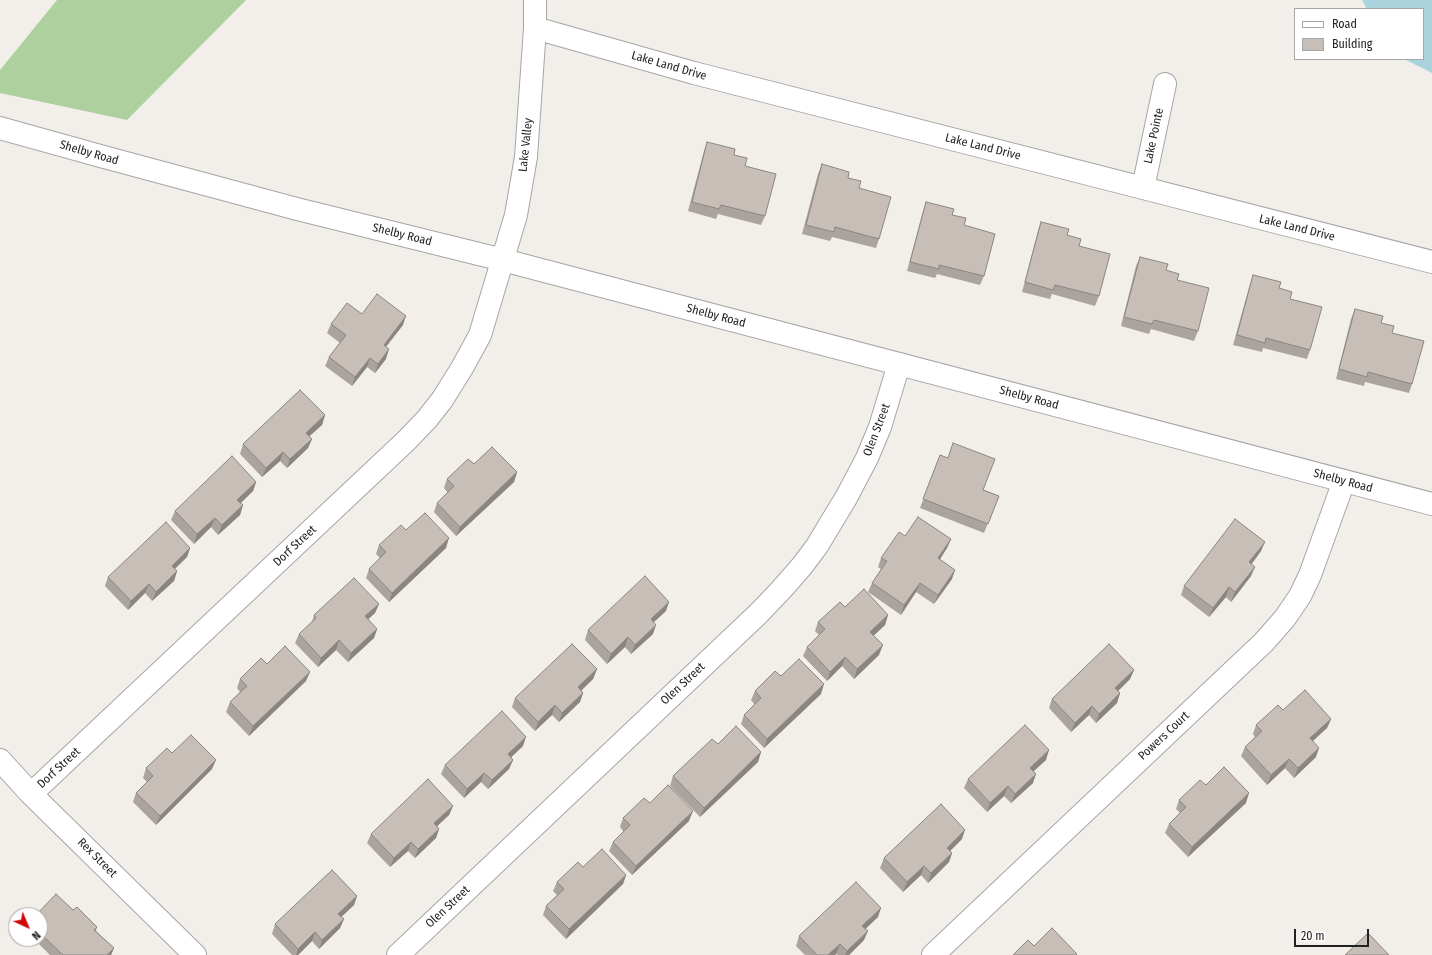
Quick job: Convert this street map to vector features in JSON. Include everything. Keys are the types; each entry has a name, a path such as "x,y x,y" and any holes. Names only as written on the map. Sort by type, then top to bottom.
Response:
{"street":[{"name":"Lake Valley","path":"504,260 516,215 526,157 535,28 535,0"},
{"name":"Lake Land Drive","path":"535,28 694,73 1432,262"},
{"name":"Lake Pointe","path":"1143,188 1165,84"},
{"name":"Shelby Road","path":"0,128 296,209 504,260 1432,504"},
{"name":"Dorf Street","path":"31,794 401,446 427,418 442,400 480,335 504,260"},
{"name":"Olen Street","path":"398,955 758,614 802,566 846,498 867,458 880,427 899,364"},
{"name":"Powers Court","path":"933,955 1264,642 1285,618 1300,596 1310,575 1344,481"},
{"name":"Rex Street","path":"0,760 31,794 195,955"}],"green space":[{"path":"57,0 246,0 127,120 0,93 0,70"}],"water":[{"path":"1362,0 1432,0 1432,73 1406,60 1424,60 1424,8 1366,8"}],"building":[{"path":"707,142 735,149 734,155 747,158 745,166 776,174 765,216 721,205 719,209 692,202"},
{"path":"822,164 849,172 848,178 861,181 859,188 891,197 879,239 835,227 834,232 806,225"},
{"path":"926,202 954,209 952,215 966,218 964,225 995,234 984,276 939,265 939,269 910,262"},
{"path":"1041,222 1069,229 1067,235 1081,239 1079,246 1110,254 1099,296 1055,285 1053,290 1025,282"},
{"path":"1140,257 1168,264 1166,270 1179,274 1177,280 1209,288 1198,331 1154,320 1152,324 1124,317"},
{"path":"1253,275 1281,282 1279,288 1292,292 1290,299 1322,307 1310,350 1266,338 1265,343 1237,335"},
{"path":"377,294 406,316 384,345 389,349 378,364 370,358 355,377 329,357 346,335 331,324 347,303 362,314"},
{"path":"1355,309 1383,316 1381,323 1394,326 1392,333 1424,341 1412,384 1368,372 1367,377 1339,369"},
{"path":"300,390 325,415 306,433 312,439 290,459 283,452 266,468 243,444"},
{"path":"953,443 995,459 983,490 999,496 988,524 923,499 940,455 948,458"},
{"path":"492,447 517,472 460,527 437,503 454,486 447,479 468,459 474,464"},
{"path":"232,456 256,482 237,500 243,505 222,525 215,518 197,534 175,511"},
{"path":"425,513 449,538 392,593 369,569 386,552 379,545 401,525 406,530"},
{"path":"918,517 951,539 938,558 955,570 938,595 920,583 904,605 872,583 887,561 881,558 899,532 905,536"},
{"path":"1235,519 1265,542 1249,562 1255,567 1235,592 1229,587 1213,608 1184,586"},
{"path":"166,522 190,548 172,566 177,571 156,592 149,584 131,601 108,577"},
{"path":"645,576 669,602 651,619 656,625 635,645 628,637 611,654 588,630"},
{"path":"354,578 379,604 365,616 377,629 351,653 339,640 321,658 299,634 316,618 314,615"},
{"path":"864,589 888,615 870,632 883,645 857,669 845,657 830,672 807,647 825,629 818,622 840,602 845,607"},
{"path":"572,644 597,669 578,687 583,693 562,713 555,705 538,722 515,698"},
{"path":"1109,644 1134,670 1115,688 1120,693 1099,714 1092,706 1075,723 1052,699"},
{"path":"285,646 310,672 253,726 230,702 247,686 240,679 261,658 267,664"},
{"path":"799,659 824,684 767,739 744,715 761,698 755,691 775,671 781,676"},
{"path":"1305,690 1331,719 1310,738 1319,748 1298,768 1289,759 1271,775 1245,747 1262,731 1256,725 1278,705 1283,710"},
{"path":"502,711 526,737 508,754 513,760 492,780 484,773 467,789 445,765"},
{"path":"1025,725 1049,750 1030,768 1036,774 1015,794 1008,786 990,803 968,779"},
{"path":"736,726 761,752 704,808 673,776 712,739 718,744"},
{"path":"191,735 216,760 160,816 136,793 153,776 146,768 167,748 172,753"},
{"path":"1224,767 1249,793 1192,847 1169,824 1186,807 1179,800 1200,780 1206,785"},
{"path":"428,779 453,806 434,823 439,829 418,849 411,842 394,858 371,834"},
{"path":"668,785 693,811 636,866 613,842 630,825 623,818 644,798 650,803"},
{"path":"941,804 965,830 947,848 952,853 931,873 924,866 907,882 884,858"},
{"path":"602,849 626,875 569,929 546,906 564,889 557,882 578,862 583,867"},
{"path":"332,870 357,896 338,914 344,919 322,940 315,932 298,949 275,924"},
{"path":"856,882 881,908 862,926 868,931 847,951 840,944 828,955 817,955 799,936"},
{"path":"56,894 73,910 77,907 97,927 94,930 114,948 107,955 63,955 48,941 48,907 44,907"},
{"path":"1052,928 1077,954 1076,955 1013,955 1028,940 1034,946"},
{"path":"1368,933 1389,955 1345,955"}]}
